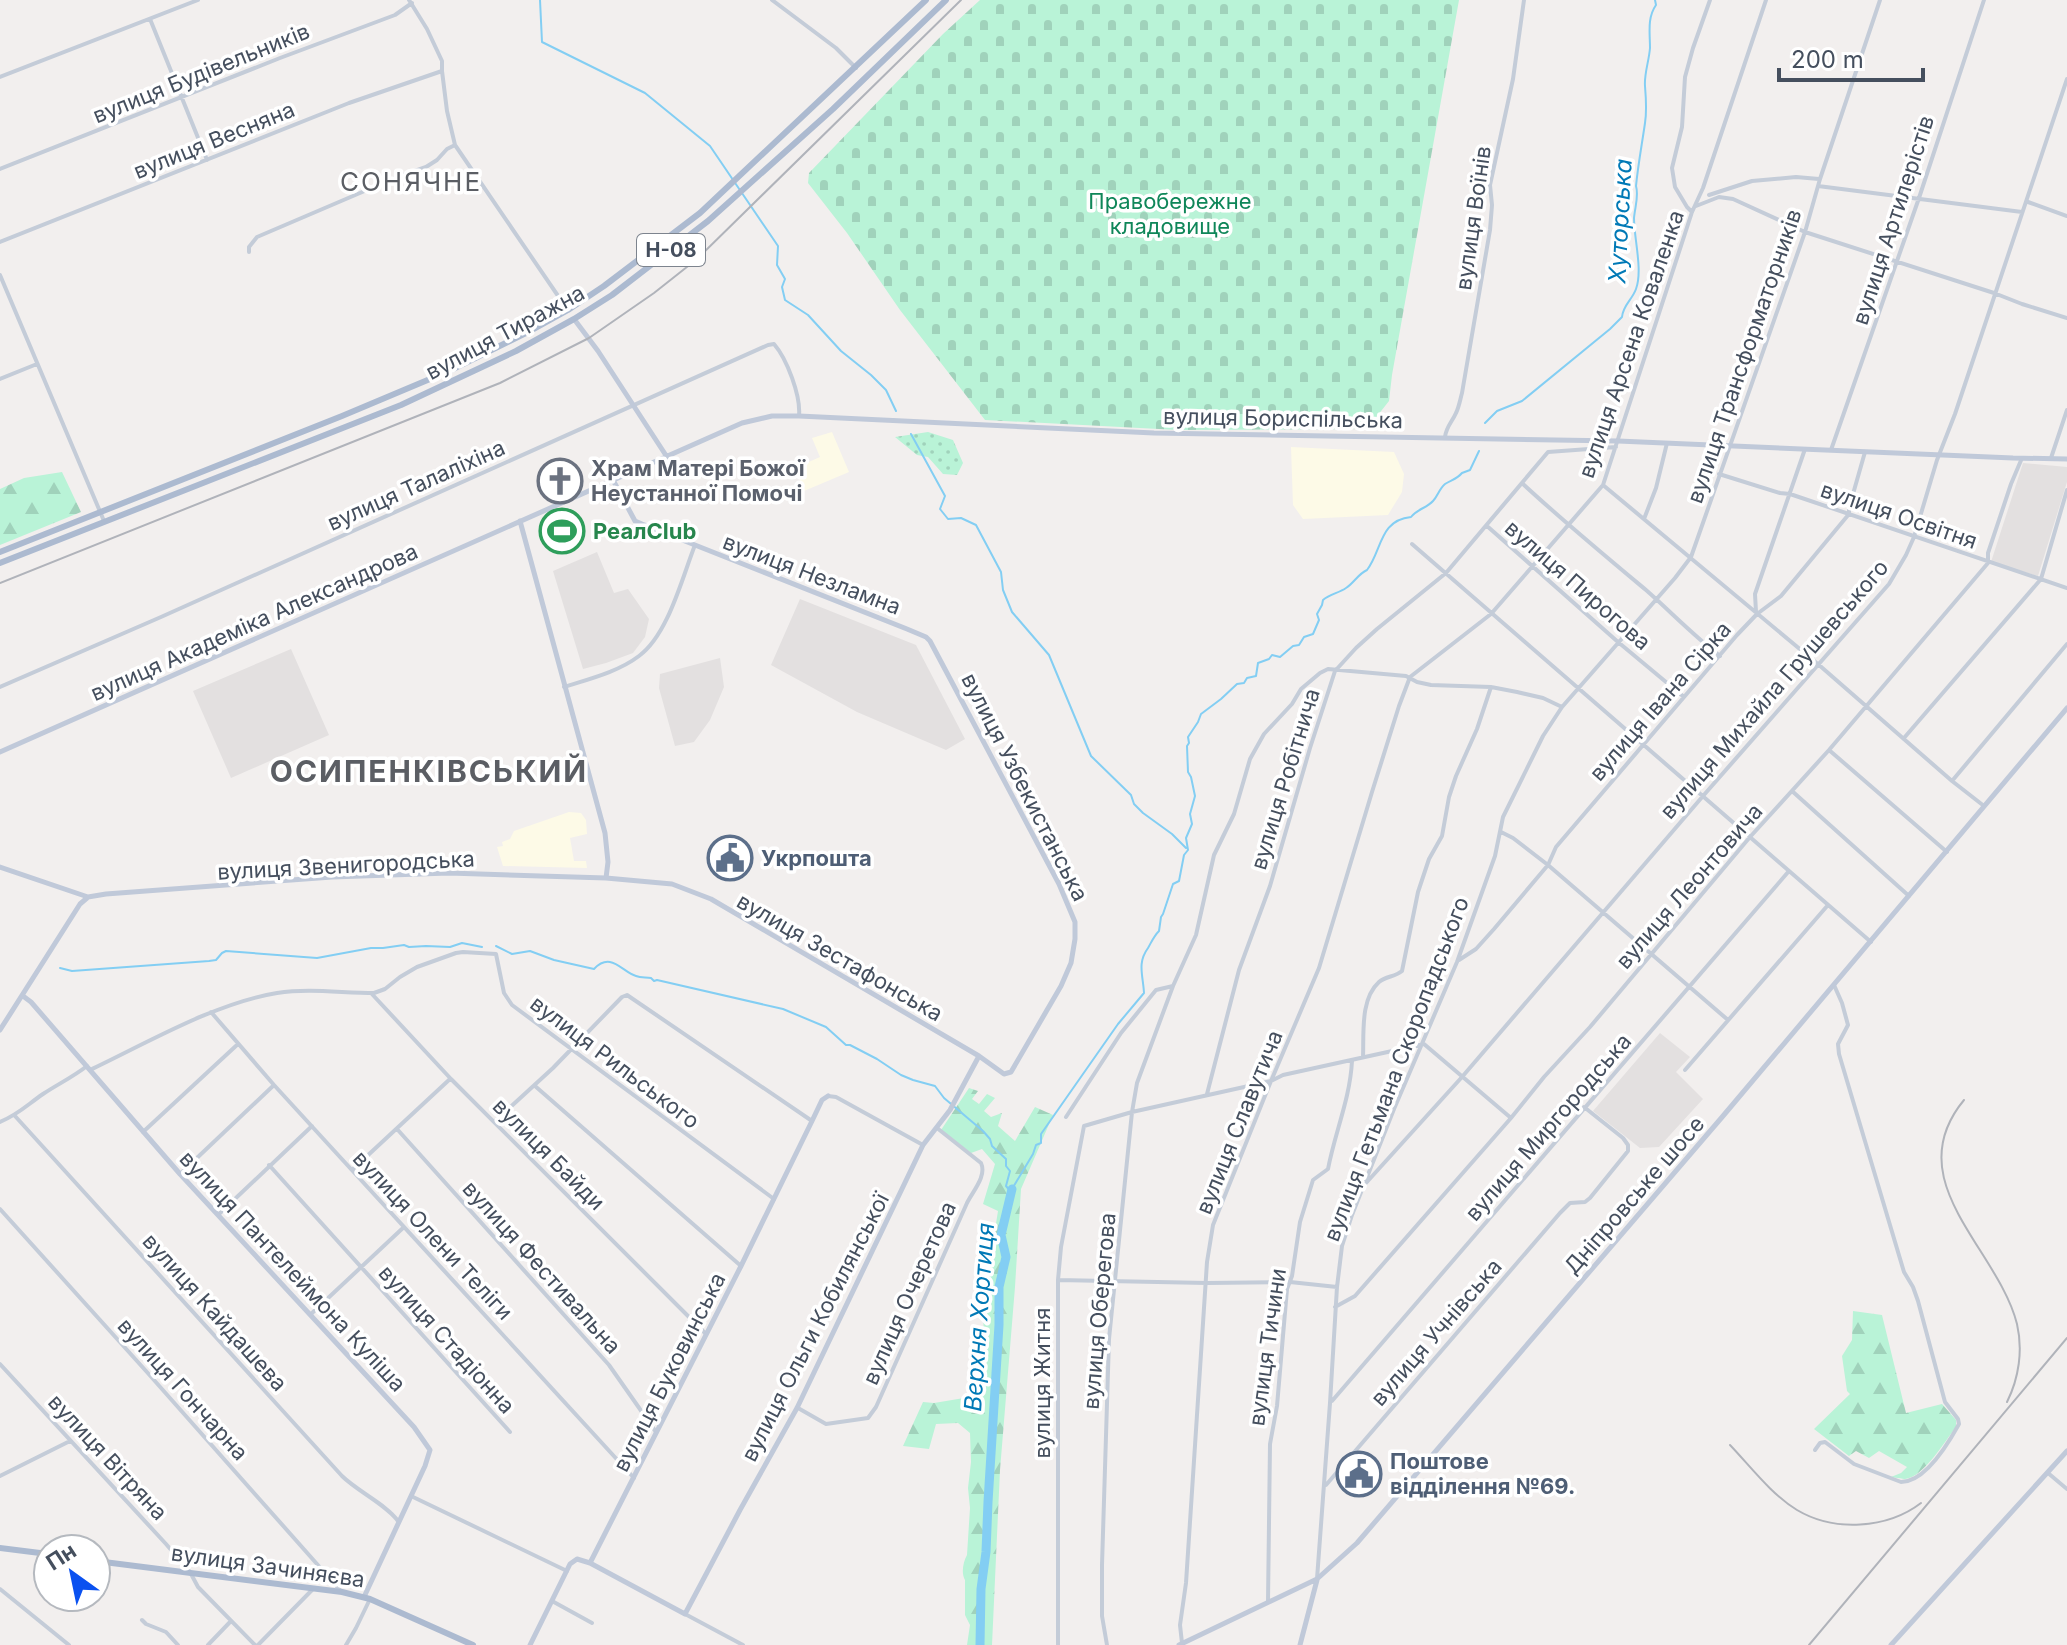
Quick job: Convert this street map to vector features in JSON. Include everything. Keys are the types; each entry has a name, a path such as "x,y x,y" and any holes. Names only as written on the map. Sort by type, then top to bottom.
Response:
{"main road":[{"name":"вулиця Тиражна","path":"0,552 449,371 568,310 700,213 926,0"},
{"name":"вулиця Тиражна","path":"0,563 401,405 516,351 574,319 612,295 708,221 867,77 946,0"},
{"path":"856,68 867,77"},
{"path":"568,310 574,319"},
{"path":"0,1548 32,1552"},
{"name":"вулиця Зачиняєва","path":"112,1563 342,1592 367,1598 473,1645"}],"street":[{"path":"0,77 198,0"},
{"path":"772,0 836,48 856,68"},
{"name":"вулиця Воїнів","path":"1445,437 1462,393 1490,230 1490,185 1513,79 1524,0"},
{"path":"1710,0 1685,77 1682,127 1672,168 1675,187 1687,207 1694,209 1719,197"},
{"name":"вулиця Арсена Коваленка","path":"1410,677 1491,614 1603,485 1766,0"},
{"name":"вулиця Трансформаторників","path":"1577,689 1691,557 1805,232 1880,0"},
{"name":"вулиця Артилерістів","path":"1831,450 1984,0"},
{"path":"411,2 442,61 447,111 455,145 568,310"},
{"name":"вулиця Будівельників","path":"0,169 395,15 411,2"},
{"path":"150,19 207,160"},
{"name":"вулиця Весняна","path":"0,242 349,103 442,71"},
{"name":"вулиця Михайла Грушевського","path":"1365,1185 1889,584 1914,537 2067,79"},
{"path":"249,252 257,237 426,167 455,145"},
{"path":"1709,195 1752,181 1796,177 1820,179"},
{"path":"1818,186 2022,212"},
{"path":"1703,188 1709,195 1733,199 1805,232 2067,318"},
{"path":"2027,201 2067,216"},
{"path":"0,275 104,521"},
{"path":"574,319 667,457"},
{"name":"вулиця Талаліхіна","path":"0,687 774,344 799,400 799,416"},
{"path":"0,379 37,364"},
{"path":"2051,458 2067,410"},
{"name":"вулиця Бориспільська","path":"520,521 742,423 772,416 1154,433 1667,443 2067,459"},
{"path":"1644,519 1656,488 1667,443"},
{"path":"1335,671 1377,629 1446,573 1548,452 1617,444"},
{"path":"1757,614 1755,594 1805,449"},
{"name":"вулиця Івана Сірка","path":"1457,962 1476,949 1548,865 1556,847 1757,614 1781,596 1849,514 1865,451"},
{"name":"вулиця Леонтовича","path":"1335,1307 1355,1296 1988,563 1988,553 2022,458"},
{"name":"вулиця Освітня","path":"1719,474 1790,494 2067,588"},
{"name":"вулиця Незламна","path":"613,480 635,521 907,629 930,641"},
{"path":"1523,484 1720,656"},
{"path":"1603,485 1985,806"},
{"path":"1904,738 2041,579 2067,490"},
{"path":"520,521 605,833 606,878"},
{"name":"вулиця Академіка Александрова","path":"0,752 520,521"},
{"name":"вулиця Пирогова","path":"1487,526 1685,698"},
{"path":"1412,544 1871,942"},
{"path":"564,687 622,666 639,657 652,644 659,635 695,545"},
{"name":"вулиця Узбекистанська","path":"930,641 1059,884 1075,922 1073,956 1066,976 1013,1071 1004,1074"},
{"path":"1952,781 2067,644"},
{"name":"вулиця Робітнича","path":"1173,986 1196,935 1214,855 1234,814 1250,759 1264,734 1292,704 1301,689 1320,673 1328,669 1335,671 1270,886 1236,979 1207,1094"},
{"path":"1335,671 1410,677 1431,685 1491,687 1543,698 1562,707"},
{"name":"вулиця Славутича","path":"1180,1644 1209,1242 1213,1225 1319,968 1410,677"},
{"path":"1363,1057 1371,993 1383,979 1402,971 1418,892 1429,859 1442,836 1453,785 1491,687"},
{"name":"вулиця Гетьмана Скоропадського","path":"1317,1579 1335,1307 1342,1246 1394,1109 1457,962 1495,856 1503,817 1543,736 1577,689"},
{"name":"Дніпровське шосе","path":"1180,1644 1317,1579 1357,1543 2067,708"},
{"path":"1829,750 1947,852"},
{"path":"1792,791 1909,896"},
{"path":"1501,832 1548,865 1728,1020"},
{"name":"вулиця Звенигородська","path":"0,867 88,897 332,877 449,873 606,878"},
{"name":"вулиця Миргородська","path":"1330,1403 1789,871"},
{"name":"вулиця Зестафонська","path":"606,878 672,884 711,899 979,1056 1004,1074"},
{"path":"0,1030 80,904 88,897"},
{"path":"1685,1070 1828,905"},
{"name":"вулиця Рильського","path":"371,993 385,989 417,967 456,953 496,954 504,993 510,1001 774,1199"},
{"path":"1815,1450 1825,1442 1854,1464 1907,1482 1931,1466 1959,1424 1945,1402 1918,1301 1904,1272 1839,1054 1838,1044 1848,1025 1834,985"},
{"path":"1066,1117 1130,1022 1156,990 1173,986"},
{"name":"вулиця Оберегова","path":"1107,1645 1102,1616 1102,1565 1109,1339 1137,1083 1173,986"},
{"path":"0,1122 15,1116 40,1096 88,1068 211,1012 274,993 302,990 371,993"},
{"name":"вулиця Байди","path":"371,993 451,1079 706,1335"},
{"path":"494,1122 627,995 812,1121"},
{"name":"вулиця Пантелеймона Куліша","path":"23,996 180,1174 427,1444 429,1456 398,1521 367,1598"},
{"name":"вулиця Олени Теліги","path":"211,1012 274,1085 634,1478"},
{"path":"143,1132 238,1044"},
{"path":"1132,1112 1424,1044 1511,1118"},
{"name":"вулиця Ольги Кобилянської","path":"685,1614 797,1408 923,1145 950,1110 979,1056"},
{"name":"вулиця Тичини","path":"1268,1602 1270,1444 1277,1406 1287,1289 1293,1271 1300,1222 1313,1180 1328,1169 1348,1097 1352,1061"},
{"path":"352,1170 451,1079"},
{"path":"180,1174 274,1085"},
{"path":"535,1085 741,1266"},
{"path":"828,1096 836,1097 923,1145"},
{"name":"вулиця Буковинська","path":"590,1563 822,1100 828,1096"},
{"name":"вулиця Учнівська","path":"1324,1486 1560,1213 1570,1203 1585,1202 1590,1198 1629,1149 1622,1136 1584,1107"},
{"name":"вулиця Житня","path":"1058,1645 1058,1280 1061,1247 1083,1129 1086,1125 1132,1112"},
{"name":"вулиця Кайдашева","path":"15,1116 342,1476 398,1521"},
{"path":"219,1214 312,1126"},
{"name":"вулиця Очеретова","path":"797,1408 826,1424 868,1418 876,1407 984,1166 937,1128"},
{"name":"вулиця Фестивальна","path":"397,1129 609,1365 656,1432"},
{"name":"вулиця Стадіонна","path":"269,1165 510,1432"},
{"name":"вулиця Гончарна","path":"0,1209 342,1592"},
{"path":"311,1314 404,1227"},
{"path":"1058,1280 1290,1282 1337,1287"},
{"name":"вулиця Вітряна","path":"0,1364 138,1512 190,1572 198,1587 257,1645"},
{"path":"0,1476 70,1441"},
{"path":"1891,1645 2067,1451"},
{"path":"2048,1473 2067,1489"},
{"path":"411,1496 567,1571"},
{"path":"530,1645 567,1571 577,1559 590,1563 743,1645"},
{"path":"1300,1645 1317,1579"},
{"path":"0,1589 69,1645"},
{"path":"257,1645 313,1589"},
{"path":"346,1645 367,1598"},
{"path":"551,1601 592,1623"},
{"path":"142,1620 166,1632 178,1645"},
{"path":"208,1645 231,1621"},
{"path":"448,1645 454,1637"}],"shaded area":[{"path":"832,432 849,472 804,491 795,468 820,457 812,438"},
{"path":"1291,447 1394,452 1404,474 1402,492 1388,515 1303,519 1293,505"},
{"path":"2023,463 2067,467 2067,482 2038,576 1991,562"},
{"path":"597,552 614,593 628,589 649,619 645,637 633,653 583,669 553,571"},
{"path":"800,599 916,645 965,739 946,750 857,712 771,665"},
{"path":"291,649 329,735 231,778 193,691"},
{"path":"720,658 724,687 710,720 694,742 675,746 659,688 660,674"},
{"path":"569,812 581,813 586,820 587,834 570,838 574,861 586,861 587,868 503,866 497,847 503,846 502,842 510,839 514,831"},
{"path":"1660,1033 1690,1057 1676,1072 1703,1099 1659,1147 1640,1148 1593,1111"}],"green space":[{"name":"Правобережне кладовище","path":"980,0 1459,0 1389,401 1367,429 1178,430 985,420 808,183 809,173 943,34"},
{"path":"928,432 953,440 963,463 957,475 943,474 928,457 917,455 895,437"},
{"path":"62,472 81,512 0,545 0,489 24,478"},
{"path":"969,1088 978,1091 972,1099 979,1104 987,1094 995,1098 984,1111 991,1117 1002,1113 998,1126 1015,1141 1035,1107 1053,1115 1021,1189 1000,1470 992,1645 967,1645 970,1625 965,1615 963,1571 970,1508 970,1433 958,1423 936,1424 929,1449 903,1446 923,1402 982,1395 987,1360 982,1310 998,1211 983,1204 995,1164 982,1149 971,1153 941,1130"},
{"path":"1853,1311 1882,1315 1906,1413 1942,1404 1956,1420 1956,1427 1940,1449 1912,1477 1891,1477 1907,1467 1879,1451 1869,1458 1856,1451 1849,1456 1814,1429 1850,1394 1842,1356 1852,1340"}],"waterway":[{"path":"540,0 542,42 645,93 710,146 778,246 777,265 785,279 782,287 785,300 808,315 841,351 871,375 886,390 896,411"},
{"name":"Хуторська","path":"1485,423 1497,411 1522,401 1610,329 1622,317 1636,289 1639,273 1634,218 1636,186 1646,118 1645,81 1650,20 1655,0"},
{"path":"911,434 945,496 940,509 948,519 961,518 976,525 1001,572 1003,590 1012,612 1049,655 1091,756 1131,795 1134,804 1143,813 1186,848"},
{"name":"Хуторська","path":"1012,1189 1036,1145 1041,1143 1041,1134 1118,1024 1144,993 1143,959 1159,931 1161,917 1173,884 1179,881 1184,855 1188,850 1186,838 1192,824 1190,814 1195,796 1188,772 1187,746 1188,737 1201,714 1237,684 1256,676 1258,663 1272,655 1280,657 1299,645 1304,637 1313,634 1323,600 1346,588 1367,570 1387,530 1431,503 1445,484 1470,470 1479,451"},
{"path":"60,968 72,971 209,961 216,960 226,951 317,958 404,945 450,947 462,943 482,947"},
{"path":"496,946 512,954 530,951 594,969 611,962 638,977 783,1009 826,1027 846,1045 877,1059 901,1075 935,1086 944,1098 983,1131 992,1146 1006,1159 1010,1171 1006,1186 1011,1192"},
{"name":"Верхня Хортиця","path":"980,1645 999,1287 1006,1257 1001,1235 1012,1189"}],"railway":[{"path":"0,583 500,383 589,338 697,259 961,0"},
{"path":"1964,1100 1946,1130 1941,1158 1946,1186 1958,1214 2007,1296 2017,1324 2019,1364 2007,1402"},
{"path":"1809,1645 2067,1338"},
{"path":"1730,1445 1788,1504 1827,1522 1877,1522 1907,1512 1921,1503"}],"place":[{"name":"Храм Матері Божої Неустанної Помочі","path":"560,481"},
{"name":"РеалClub","path":"562,531"},
{"name":"Укрпошта","path":"730,858"},
{"name":"Поштове відділення №69.","path":"1359,1474"}],"district":[{"name":"СОНЯЧНЕ","path":"411,181"},
{"name":"ОСИПЕНКІВСЬКИЙ","path":"429,771"}]}
